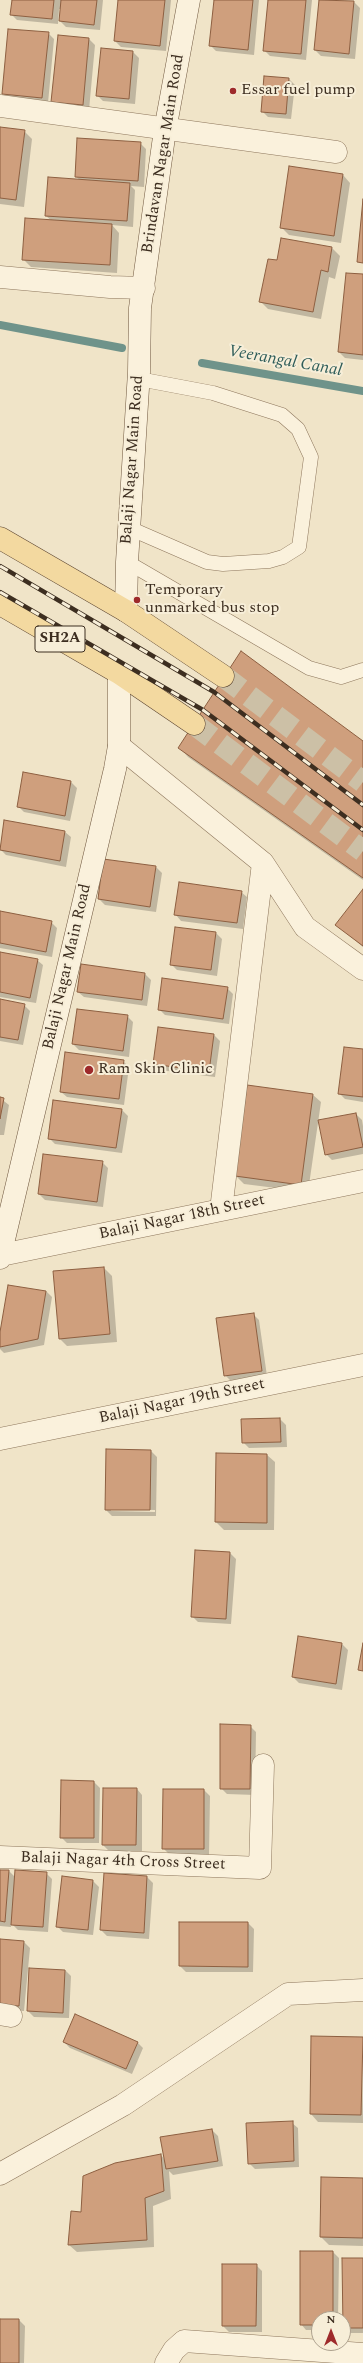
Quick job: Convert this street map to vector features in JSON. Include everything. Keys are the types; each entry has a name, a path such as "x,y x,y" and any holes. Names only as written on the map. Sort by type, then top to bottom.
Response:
{"main road":[{"path":"0,538 126,611 223,676"},
{"name":"SH2A","path":"0,604 119,673 194,724"}],"street":[{"name":"Brindavan Nagar Main Road","path":"142,298 165,130 189,0"},
{"path":"0,106 165,130 336,152"},
{"path":"0,277 110,287 142,298"},
{"name":"Balaji Nagar Main Road","path":"126,611 127,562 139,376 142,298"},
{"name":"Balaji Nagar Main Road","path":"0,1256 119,746 119,673"},
{"path":"119,746 263,864 305,928 363,969"},
{"path":"221,1210 263,864"},
{"name":"Balaji Nagar 18th Street","path":"0,1256 363,1181"},
{"name":"Balaji Nagar 19th Street","path":"0,1439 363,1365"},
{"name":"Balaji Nagar 4th Cross Street","path":"0,1857 246,1866 260,1868 263,1765"},
{"path":"0,2174 123,2106 288,1994 363,1990"},
{"path":"166,2363 174,2350 184,2342 363,2354"}],"lane":[{"path":"129,528 207,562 223,564 269,561 283,557 299,547 311,457 298,429 282,415 213,393 139,376"},
{"path":"127,562 309,668 341,677 363,670"}],"building":[{"path":"12,0 54,0 52,19 10,15"},
{"path":"61,0 97,0 94,25 59,21"},
{"path":"118,0 165,0 160,46 114,41"},
{"path":"214,0 253,0 248,50 209,46"},
{"path":"268,0 306,0 301,54 263,51"},
{"path":"319,0 354,1 349,54 314,50"},
{"path":"8,29 49,32 42,98 2,94"},
{"path":"58,35 89,38 83,105 51,102"},
{"path":"101,48 133,51 129,99 96,96"},
{"path":"264,76 289,78 286,114 261,112"},
{"path":"0,127 25,130 16,200 0,198"},
{"path":"77,138 141,142 138,181 75,177"},
{"path":"289,166 343,174 334,236 280,228"},
{"path":"48,177 130,183 127,221 45,216"},
{"path":"363,199 363,263 357,262"},
{"path":"25,218 112,224 110,265 22,260"},
{"path":"281,238 332,247 328,272 321,270 313,312 259,302 268,259 277,260"},
{"path":"346,273 363,274 363,355 338,352"},
{"path":"241,651 363,741 363,878 178,748"},
{"path":"23,772 71,781 65,816 17,807"},
{"path":"4,820 65,831 60,861 0,850"},
{"path":"103,859 156,866 150,907 98,899"},
{"path":"179,882 242,891 237,923 174,915"},
{"path":"363,889 363,946 335,925"},
{"path":"0,911 52,921 46,952 0,943"},
{"path":"175,927 216,932 211,970 170,965"},
{"path":"0,952 38,959 30,998 0,992"},
{"path":"81,964 145,973 142,1000 77,992"},
{"path":"162,978 228,987 223,1019 158,1010"},
{"path":"0,999 25,1004 18,1040 0,1037"},
{"path":"77,1009 128,1015 123,1051 72,1044"},
{"path":"158,1027 214,1034 209,1072 153,1064"},
{"path":"344,1047 363,1049 363,1097 338,1094"},
{"path":"65,1052 124,1060 119,1099 60,1092"},
{"path":"247,1085 313,1094 301,1185 235,1176"},
{"path":"0,1097 4,1098 0,1119"},
{"path":"53,1100 122,1109 116,1148 48,1139"},
{"path":"356,1113 363,1147 325,1155 318,1120"},
{"path":"43,1154 103,1161 97,1202 38,1194"},
{"path":"104,1267 110,1334 59,1339 53,1271"},
{"path":"8,1285 46,1291 38,1339 0,1347 0,1332"},
{"path":"254,1313 262,1371 224,1376 216,1318"},
{"path":"280,1418 281,1442 242,1443 241,1419"},
{"path":"106,1449 151,1450 150,1510 105,1510"},
{"path":"216,1453 267,1454 267,1523 215,1522"},
{"path":"195,1550 230,1552 226,1619 191,1617"},
{"path":"298,1636 342,1643 336,1684 292,1677"},
{"path":"363,1643 363,1671 358,1670"},
{"path":"220,1724 251,1725 250,1789 220,1789"},
{"path":"61,1780 94,1781 94,1838 60,1838"},
{"path":"103,1788 137,1788 136,1845 102,1845"},
{"path":"163,1789 204,1789 204,1849 162,1849"},
{"path":"0,1870 9,1870 5,1922 0,1921"},
{"path":"15,1870 47,1872 43,1927 11,1925"},
{"path":"104,1873 147,1876 144,1933 100,1930"},
{"path":"62,1876 93,1880 88,1930 56,1927"},
{"path":"179,1922 248,1922 248,1967 179,1966"},
{"path":"0,1939 24,1941 19,2006 0,2005"},
{"path":"29,1968 65,1970 63,2013 27,2011"},
{"path":"75,2014 138,2042 126,2069 63,2042"},
{"path":"311,2036 363,2037 361,2115 310,2114"},
{"path":"293,2121 294,2161 248,2164 246,2123"},
{"path":"212,2129 218,2161 166,2169 160,2137"},
{"path":"161,2154 164,2191 145,2198 147,2240 68,2245 71,2211 81,2212 83,2176 115,2163"},
{"path":"321,2177 363,2178 363,2238 320,2237"},
{"path":"300,2251 333,2251 333,2311 311,2311 311,2325 300,2325"},
{"path":"342,2258 363,2258 363,2328 351,2328 351,2311 343,2311"},
{"path":"222,2264 257,2264 256,2326 222,2326"},
{"path":"0,2319 19,2319 19,2363 0,2363"}],"waterway":[{"name":"Veerangal Canal","path":"0,325 122,348"},
{"name":"Veerangal Canal","path":"202,363 363,391"}],"tunnel":[{"path":"223,676 363,782"},
{"path":"194,724 363,851"}],"railway":[{"path":"0,566 214,692 363,805"},
{"path":"0,592 203,710 363,830"}],"place":[{"name":"Essar fuel pump","path":"233,91"},
{"name":"Temporary unmarked bus stop","path":"137,600"},
{"name":"Ram Skin Clinic","path":"89,1070"}]}
